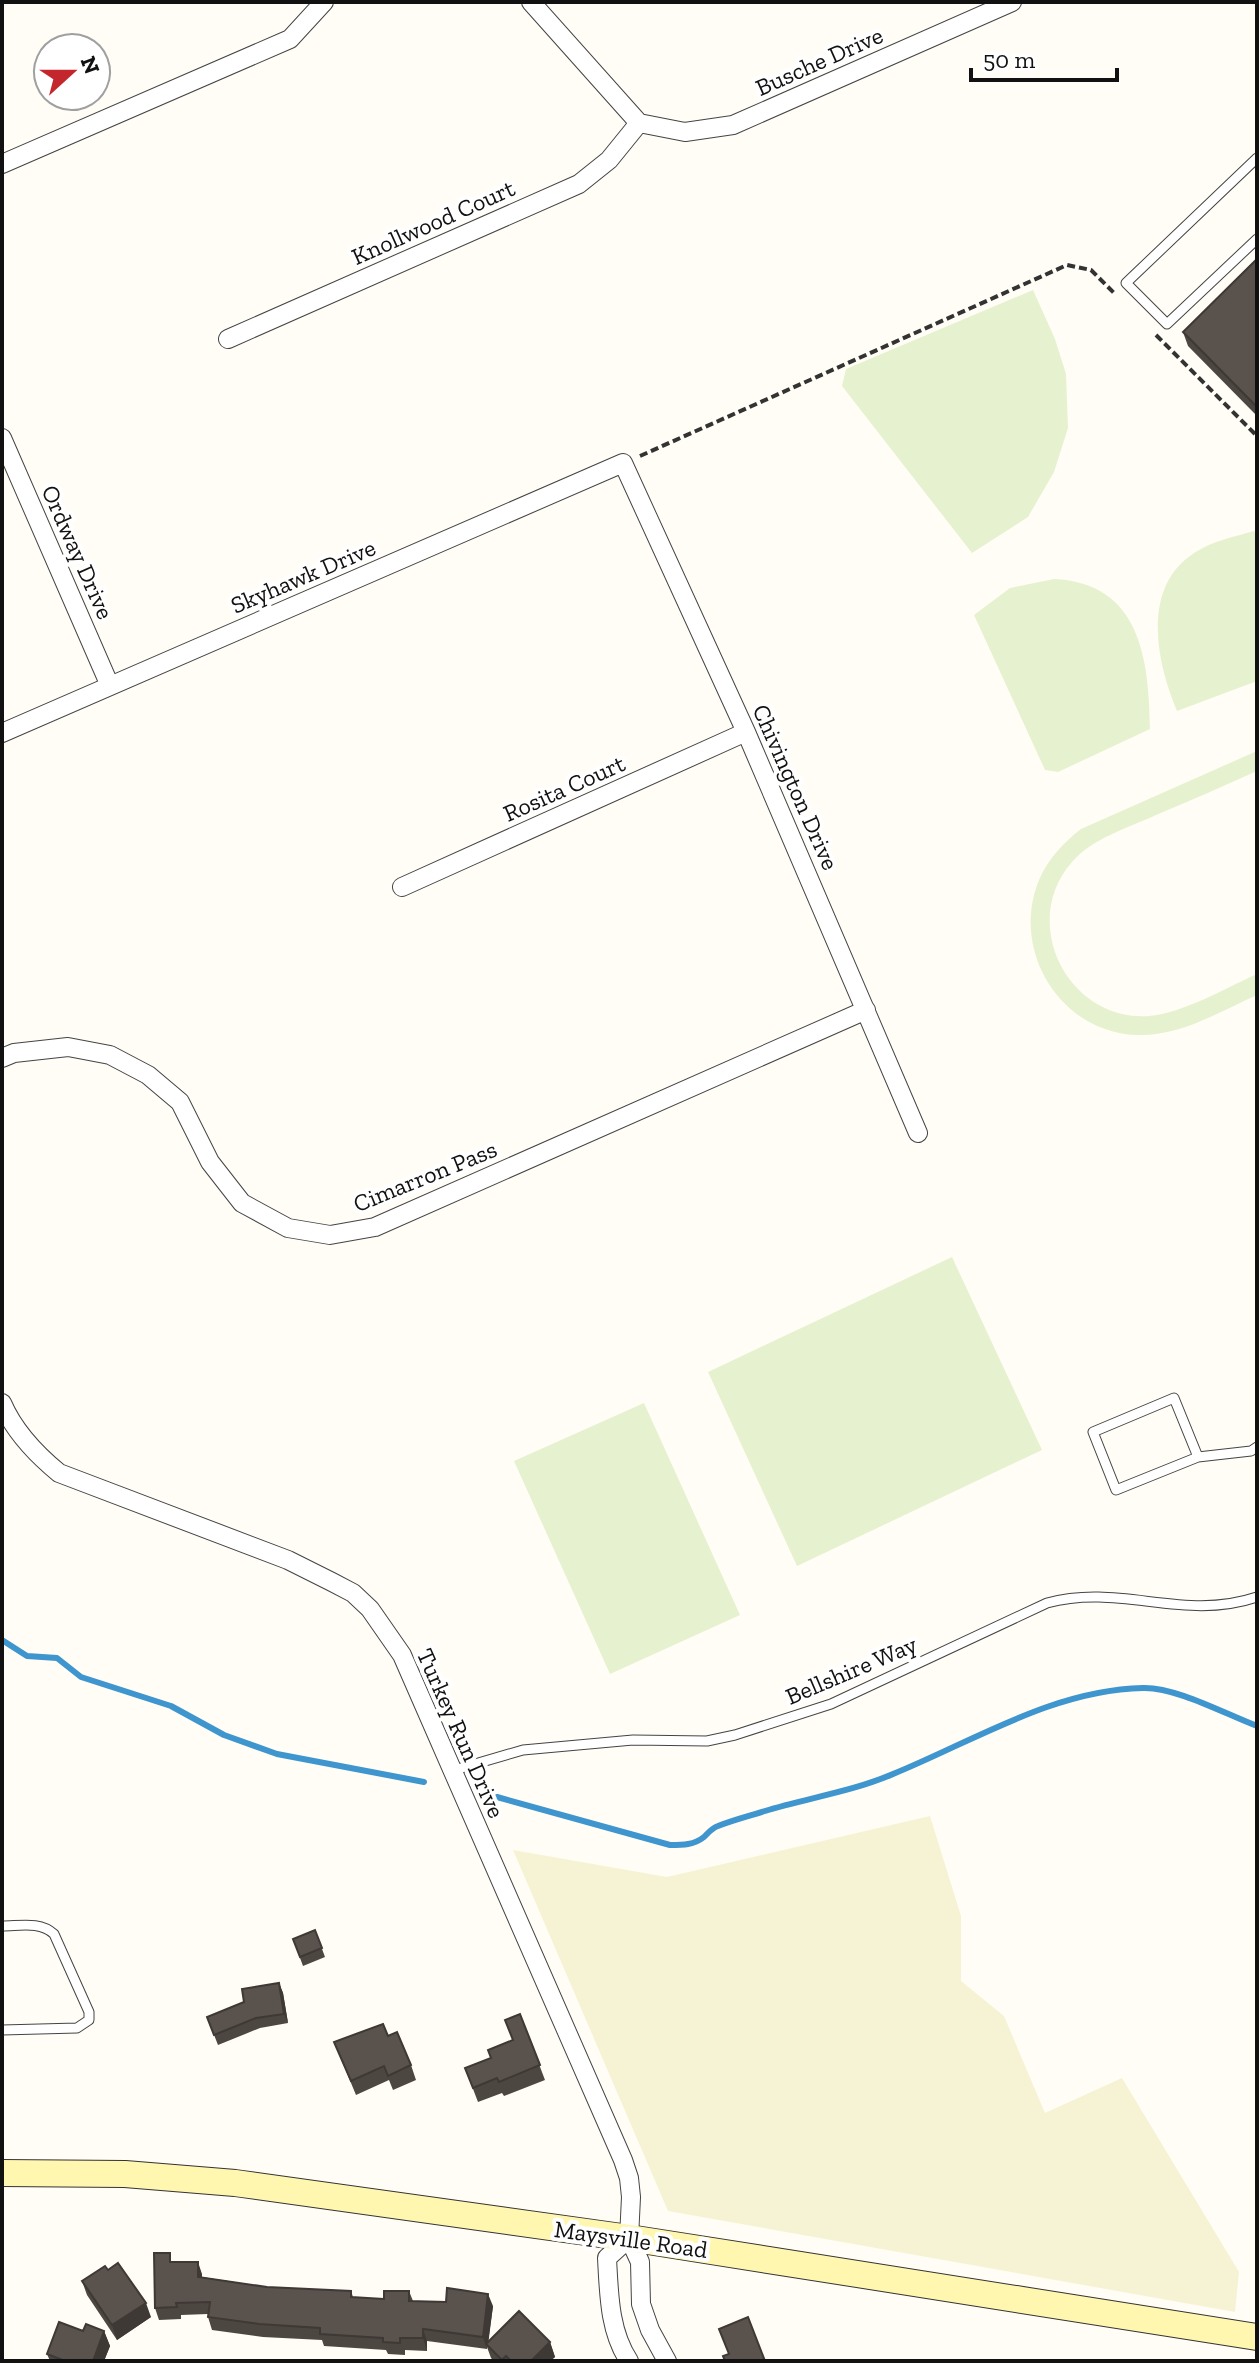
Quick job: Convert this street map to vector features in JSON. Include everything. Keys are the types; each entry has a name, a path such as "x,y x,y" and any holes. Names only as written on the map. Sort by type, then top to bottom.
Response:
{"main road":[{"name":"Maysville Road","path":"2,2173 64,2172 194,2178 629,2238 1257,2337"}],"street":[{"path":"2,164 290,39 324,2"},
{"path":"531,2 639,123"},
{"name":"Busche Drive","path":"639,123 685,132 733,125 1012,2"},
{"name":"Knollwood Court","path":"228,339 579,184 609,160 639,123"},
{"name":"Ordway Drive","path":"2,438 110,686"},
{"name":"Skyhawk Drive","path":"2,733 623,463"},
{"name":"Chivington Drive","path":"623,463 746,732 918,1133"},
{"name":"Rosita Court","path":"402,887 746,732"},
{"name":"Cimarron Pass","path":"2,1058 14,1053 68,1047 110,1055 148,1075 180,1102 210,1162 242,1203 288,1228 330,1235 375,1227 866,1010"},
{"name":"Turkey Run Drive","path":"2,1403 31,1446 59,1473 288,1560 353,1593 370,1609 402,1655 623,2160 631,2197 629,2238"},
{"path":"629,2361 616,2334 607,2258 629,2238 640,2262 641,2304 650,2330 667,2361"}],"lane":[{"path":"1257,158 1126,283 1167,324 1257,239"},
{"path":"1198,1457 1174,1398 1093,1432 1116,1490 1198,1457 1251,1451 1257,1447"},
{"name":"Bellshire Way","path":"451,1771 523,1750 633,1740 707,1741 735,1735 831,1704 1047,1603 1073,1596 1118,1597 1207,1608 1257,1597"},
{"path":"2,1926 37,1925 54,1934 89,2012 89,2020 77,2028 2,2030"}],"path":[{"path":"623,463 1067,265 1091,270 1124,303"},
{"path":"1147,325 1257,436"}],"shaded area":[{"path":"930,1816 961,1916 961,1981 1004,2016 1045,2113 1122,2078 1239,2272 1235,2312 668,2211 513,1850 667,1877"}],"green space":[{"path":"1033,290 1055,339 1066,374 1068,428 1054,472 1028,517 972,553 842,386 846,369"},
{"path":"1254,531 1257,535 1257,681 1177,711 1159,645 1158,622 1168,580 1182,563 1201,549"},
{"path":"1054,579 1083,584 1105,594 1122,609 1142,651 1147,676 1150,729 1058,772 1045,770 974,615 1010,588"},
{"path":"1257,751 1257,771 1090,846 1072,862 1057,886 1050,913 1052,939 1060,964 1075,986 1096,1003 1121,1014 1149,1016 1176,1010 1257,974 1257,995 1183,1028 1152,1035 1109,1030 1085,1019 1064,1003 1048,983 1037,959 1031,933 1032,907 1039,880 1047,865 1081,829"},
{"path":"952,1257 1042,1450 797,1566 708,1372"},
{"path":"644,1403 740,1615 610,1674 514,1461"}],"building":[{"path":"1257,259 1257,407 1183,332"},
{"path":"315,1930 322,1948 300,1957 293,1939"},
{"path":"279,1983 284,2014 256,2018 214,2035 207,2017 244,2002 242,1989"},
{"path":"520,2014 540,2065 499,2082 497,2078 473,2088 465,2068 491,2058 488,2050 513,2040 505,2020"},
{"path":"383,2024 388,2036 397,2032 411,2065 388,2076 384,2066 351,2081 334,2042"},
{"path":"154,2253 170,2253 170,2262 198,2262 198,2277 267,2287 351,2291 351,2297 384,2299 384,2291 409,2291 409,2301 446,2302 447,2288 488,2294 483,2337 423,2329 423,2338 400,2338 400,2343 383,2342 383,2338 320,2334 320,2328 208,2317 210,2302 176,2303 177,2307 155,2308"},
{"path":"118,2263 146,2303 112,2325 82,2281 105,2266 108,2270"},
{"path":"519,2311 550,2342 531,2361 511,2361 506,2356 502,2360 486,2344"},
{"path":"748,2317 765,2361 725,2361 723,2356 729,2354 719,2329"},
{"path":"59,2322 83,2331 86,2324 104,2331 93,2361 65,2361 47,2354"}],"waterway":[{"path":"2,1640 27,1656 57,1658 81,1677 171,1706 224,1735 277,1754 424,1782"},
{"path":"497,1797 670,1845 684,1845 696,1842 714,1828 729,1822 877,1780 1046,1707 1110,1691 1143,1688 1170,1692 1257,1726"}]}
